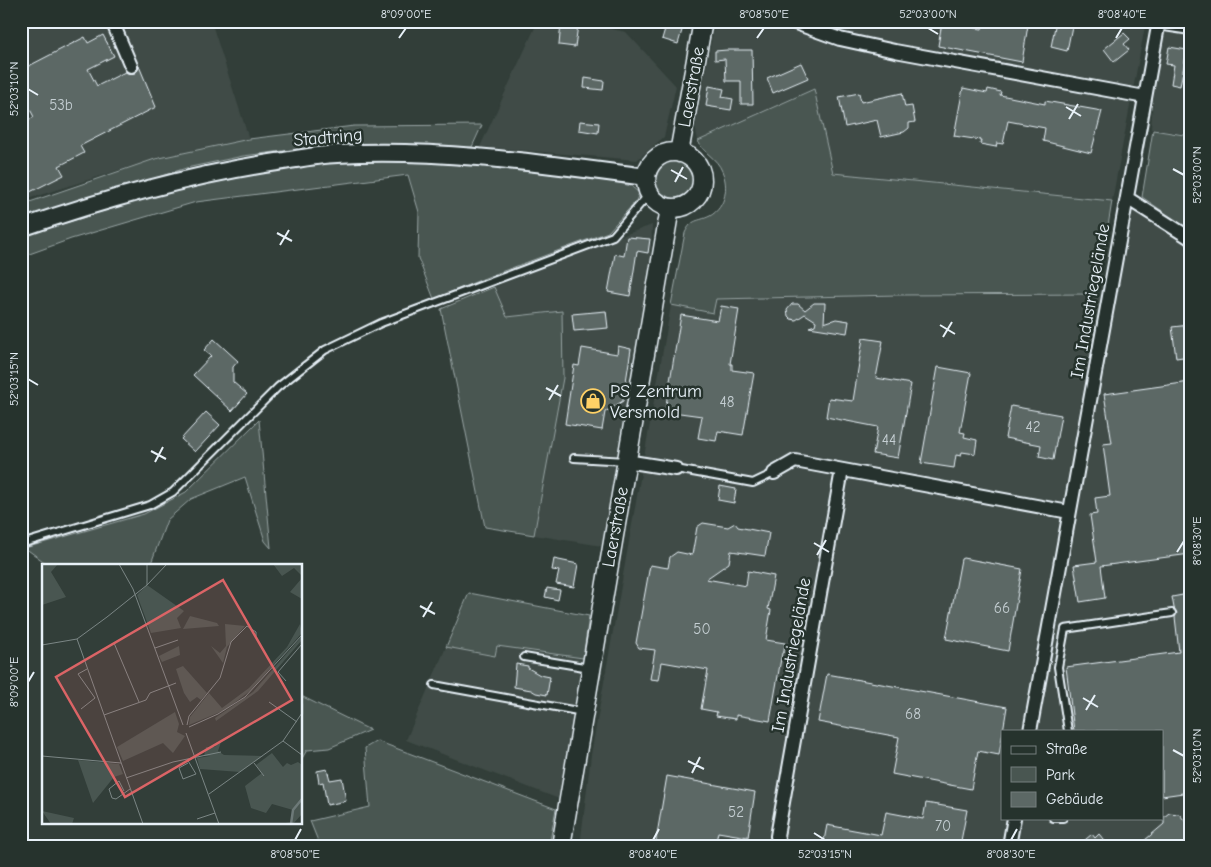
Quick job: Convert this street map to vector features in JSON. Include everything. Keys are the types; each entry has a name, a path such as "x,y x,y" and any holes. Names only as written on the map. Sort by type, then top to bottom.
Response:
{"main road":[{"name":"Laerstraße","path":"679,153 703,21"},
{"path":"668,153 679,153 693,160 698,166 702,181 696,198 689,204 680,208 670,208 658,202 648,185 651,164 658,157 668,153"},
{"name":"Laerstraße","path":"561,846 670,208"}],"street":[{"path":"112,21 131,66"},
{"path":"790,21 840,39 895,51 1145,97"},
{"name":"Im Industriegelände","path":"1030,730 1158,24"},
{"name":"Stadtring","path":"21,228 58,215 206,174 337,154 446,154 648,185"},
{"path":"1126,198 1190,238"},
{"path":"626,461 676,469"},
{"path":"774,473 795,461 1069,512"},
{"name":"Im Industriegelände","path":"780,846 777,836 842,470"},
{"path":"1009,846 1014,820"}],"lane":[{"path":"1158,24 1190,31"},
{"path":"1190,81 1188,91 1190,97"},
{"path":"21,544 150,505 173,492 278,387 325,350 381,323 613,236 648,185"},
{"path":"574,458 626,461"},
{"path":"676,469 753,483 774,473"},
{"path":"1068,730 1058,667 1065,629 1172,613"},
{"path":"524,657 591,668"},
{"path":"434,685 583,712"}],"shaded area":[{"path":"21,21 211,21 249,139 155,159 21,201"},
{"path":"538,21 572,21 626,32 676,86 664,137 637,160 480,147"},
{"path":"715,21 1146,21 1112,201 833,173 813,89 698,141 695,126"},
{"path":"1164,21 1190,21 1190,135 1151,129 1154,81"},
{"path":"1130,205 1190,242 1190,846 580,846 591,755 671,305 713,312 716,299 898,295 1097,294 1114,297"},
{"path":"652,225 651,259 644,304 602,546 534,535 563,378 561,311 507,317 494,287"},
{"path":"497,646 583,658 559,799 406,740 446,647 494,656"}],"green space":[{"path":"814,89 833,173 1112,201 1097,294 898,295 716,299 713,313 671,305 685,233 690,225 715,212 720,207 725,196 724,177 720,166 703,149 698,141"},
{"path":"482,125 472,147 373,145 299,149 243,156 186,168 21,222 21,205 155,159 249,139 354,126"},
{"path":"1153,130 1190,136 1190,230 1142,197"},
{"path":"675,157 688,161 694,167 698,180 694,193 688,199 675,203 662,199 656,193 652,180 656,167 662,161"},
{"path":"395,160 482,165 615,182 631,186 639,193 636,201 608,232 434,299 418,258 419,212 408,175 196,202 71,239 21,257 21,237 182,189 248,174 295,166"},
{"path":"494,287 507,317 562,311 563,378 534,535 485,527 441,309"},
{"path":"259,420 271,548 265,541 245,477 191,499 167,520 151,564 47,564 25,548 144,514 186,492"},
{"path":"469,593 589,616 583,658 497,646 495,656 446,647"},
{"path":"302,696 370,730 329,748 307,750 302,758"},
{"path":"377,741 556,809 549,846 320,846 310,821 370,807 365,748"}],"building":[{"path":"984,21 1005,21 1028,25 1022,62 938,46 942,22 982,29"},
{"path":"1056,21 1073,21 1067,51 1051,47"},
{"path":"667,22 683,27 678,44 662,39"},
{"path":"561,23 578,25 575,47 559,45"},
{"path":"1124,33 1130,39 1124,44 1129,50 1114,62 1104,49"},
{"path":"103,35 114,56 88,69 97,86 125,72 135,73 139,66 156,107 80,146 84,153 59,166 64,175 30,192 21,175 21,124 34,117 21,92 21,70 85,37 88,43"},
{"path":"1169,47 1187,50 1180,86 1171,84 1174,65 1166,64"},
{"path":"752,50 753,104 741,104 741,81 726,81 725,59 715,60 715,51"},
{"path":"801,63 808,78 773,93 767,78"},
{"path":"585,78 604,81 603,90 584,88"},
{"path":"709,86 724,89 722,97 733,99 731,110 706,106"},
{"path":"963,88 987,93 988,89 1001,92 1000,95 1045,104 1045,101 1102,111 1091,153 1043,141 1045,128 1008,121 1003,144 997,143 996,147 980,144 981,140 954,136"},
{"path":"859,93 861,102 902,93 905,107 912,106 915,122 909,123 909,128 904,132 881,137 877,120 845,127 839,97"},
{"path":"580,121 599,123 598,133 579,130"},
{"path":"627,237 650,239 648,253 637,251 630,296 608,292 615,254 624,256"},
{"path":"814,303 825,303 824,323 836,319 849,321 847,333 809,327 815,325 816,321 805,314 796,320 788,316 787,310 792,304 798,304 805,310"},
{"path":"721,306 739,309 730,364 732,364 732,370 754,373 743,435 718,431 716,441 698,438 702,416 665,411 681,315 718,321"},
{"path":"606,311 608,328 574,331 572,314"},
{"path":"1190,325 1190,356 1176,358 1172,327"},
{"path":"863,338 883,341 876,378 911,384 898,458 873,454 878,427 826,417 829,398 853,401"},
{"path":"214,339 238,361 233,367 233,382 247,394 232,411 193,375 211,356 204,350"},
{"path":"618,346 631,349 623,401 605,412 602,430 565,424 574,365 579,366 582,348 617,354"},
{"path":"938,367 971,373 960,432 965,433 964,437 977,440 975,454 962,452 961,456 956,455 954,468 921,463"},
{"path":"1190,382 1190,554 1101,566 1105,598 1080,602 1074,565 1097,562 1090,515 1097,514 1095,498 1110,496 1103,444 1112,443 1104,394"},
{"path":"1011,406 1061,415 1053,460 1039,457 1041,445 1005,438"},
{"path":"206,412 220,425 195,452 181,439"},
{"path":"720,486 736,489 734,503 718,500"},
{"path":"703,523 728,527 735,523 738,527 769,533 765,556 731,551 729,563 706,579 746,586 748,571 774,576 768,609 771,610 766,640 785,643 770,721 736,715 736,719 716,716 717,712 701,709 708,670 662,662 659,680 650,679 655,650 639,648 636,643 650,565 668,568 670,557 677,552 692,555 697,527"},
{"path":"554,559 578,564 574,587 556,584 559,571 552,570"},
{"path":"961,559 1022,569 1008,651 946,639"},
{"path":"547,588 560,590 558,600 545,597"},
{"path":"1188,594 1190,792 1164,796 1164,730 1074,730 1066,667 1179,652 1175,617 1177,613 1172,597"},
{"path":"516,664 528,666 528,668 540,675 550,677 547,695 514,687"},
{"path":"827,674 1007,707 1003,730 1001,730 999,755 978,751 971,789 892,774 899,737 818,722"},
{"path":"327,769 330,780 342,778 346,801 327,805 323,782 319,783 317,771"},
{"path":"667,776 755,792 748,837 718,832 715,846 655,846"},
{"path":"926,803 967,810 960,846 823,846 827,825 881,835 886,812 923,819"},
{"path":"1169,813 1179,814 1190,827 1190,846 1138,846 1164,824 1164,817"},
{"path":"1092,834 1095,838 1099,834 1109,846 1078,846"}],"place":[{"name":"PS Zentrum Versmold","path":"593,401"}]}
